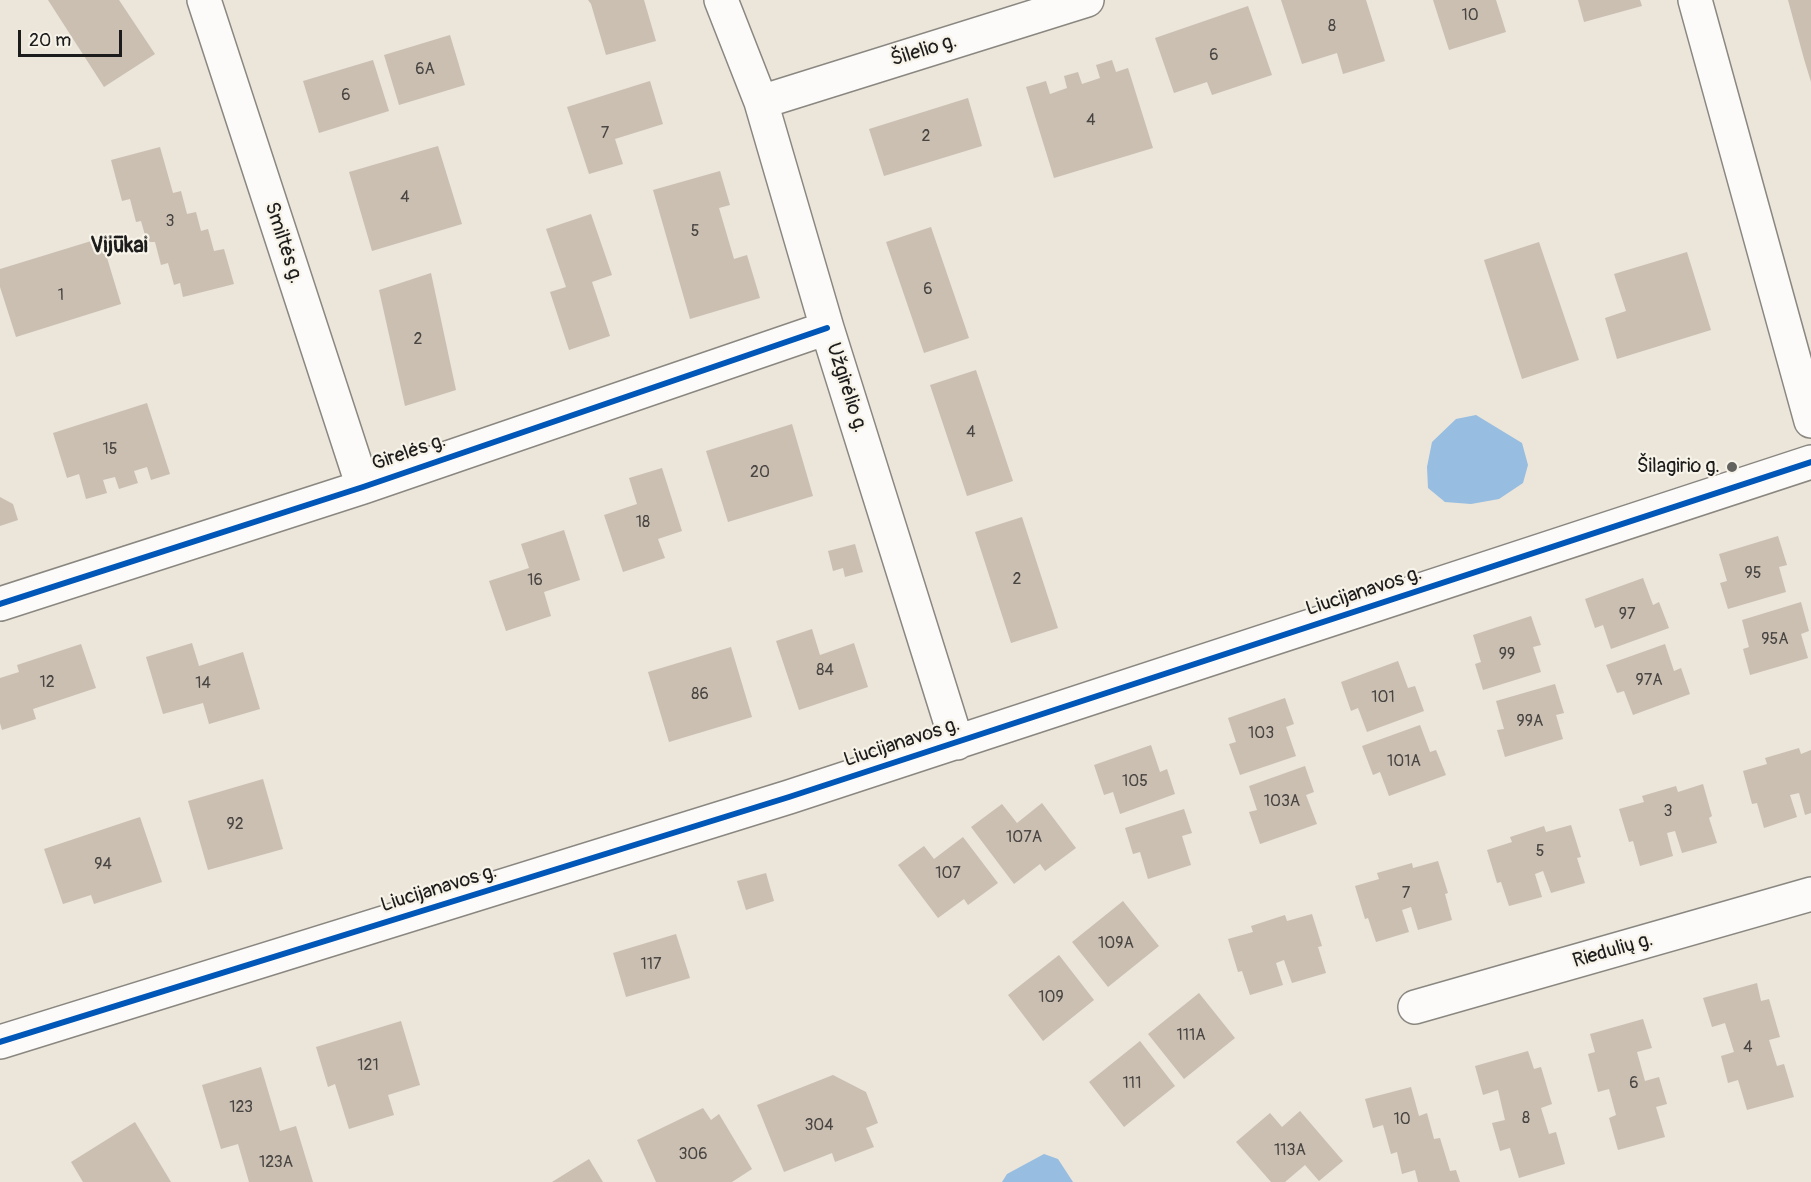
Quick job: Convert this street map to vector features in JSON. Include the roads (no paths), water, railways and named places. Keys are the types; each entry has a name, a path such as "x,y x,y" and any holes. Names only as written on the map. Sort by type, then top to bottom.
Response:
{"street":[{"name":"Smiltės g.","path":"204,0 363,487"},
{"name":"Užgirėlio g.","path":"721,0 761,102 826,328 957,742"},
{"name":"Šilelio g.","path":"761,102 1087,0"},
{"path":"1695,0 1811,421"},
{"name":"Girelės g.","path":"0,604 363,487 826,328"},
{"name":"Liucijanavos g.","path":"0,1042 766,804 1811,462"},
{"name":"Riedulių g.","path":"1415,1007 1811,894"}],"water":[{"path":"1476,415 1522,443 1528,465 1523,483 1499,499 1471,504 1445,502 1428,488 1427,467 1432,442 1456,419"},
{"path":"1044,1154 1058,1159 1073,1182 1002,1182 1007,1174"}],"place":[{"name":"Šilagirio g.","path":"1732,467"}],"district":[{"name":"Vijūkai","path":"119,246"}]}
